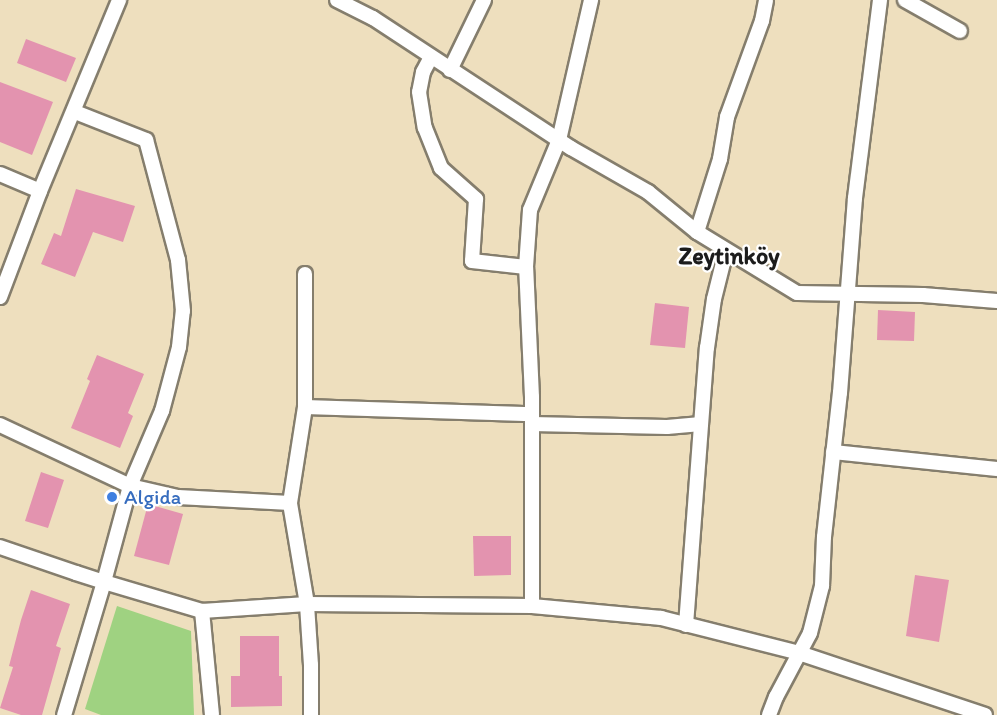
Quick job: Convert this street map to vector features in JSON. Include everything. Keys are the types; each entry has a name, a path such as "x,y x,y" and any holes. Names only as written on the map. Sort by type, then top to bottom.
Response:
{"street":[{"path":"0,297 40,191 75,112 119,0"},
{"path":"337,0 364,14 559,140 648,192 697,232 797,293 923,295 997,301"},
{"path":"364,14 369,0"},
{"path":"450,70 484,0"},
{"path":"532,606 532,419 526,267 530,210 559,140 591,0"},
{"path":"697,232 720,159 727,117 762,21 766,0"},
{"path":"769,715 810,633 822,586 824,537 855,198 880,0"},
{"path":"905,0 960,31"},
{"path":"431,57 423,72 419,92 425,128 441,168 476,199 472,261 526,267"},
{"path":"64,715 130,486 162,411 180,347 183,311 178,260 146,140 75,112"},
{"path":"0,174 40,191"},
{"path":"686,625 701,424 714,300 726,251"},
{"path":"305,274 305,407 290,503 307,604 311,665 311,715"},
{"path":"305,407 667,427 701,424"},
{"path":"0,426 130,486 178,497 290,503"},
{"path":"833,452 997,469"},
{"path":"0,547 104,582 202,611 307,604 532,606 661,618 799,653 984,715"},
{"path":"202,611 212,715"}],"green space":[{"path":"117,606 191,631 194,715 101,715 85,709"}],"building":[{"path":"26,39 76,58 66,82 17,63"},
{"path":"0,82 53,102 32,155 0,142"},
{"path":"76,189 135,206 123,242 93,232 75,277 41,264 54,233 61,236"},
{"path":"655,303 689,307 685,348 650,345"},
{"path":"878,310 915,312 914,341 877,340"},
{"path":"97,355 144,374 128,413 133,416 120,448 71,428 90,381 87,379"},
{"path":"41,472 64,480 48,528 25,521"},
{"path":"148,504 183,514 169,565 134,556"},
{"path":"473,536 511,536 511,575 474,576"},
{"path":"915,575 949,580 939,642 906,636"},
{"path":"31,590 70,604 56,646 61,648 42,715 21,715 0,708 13,667 9,666"},
{"path":"240,636 279,636 282,706 231,707 231,676 240,676"}],"place":[{"name":"Algida","path":"112,497"}],"district":[{"name":"Zeytinköy","path":"729,256"}]}
